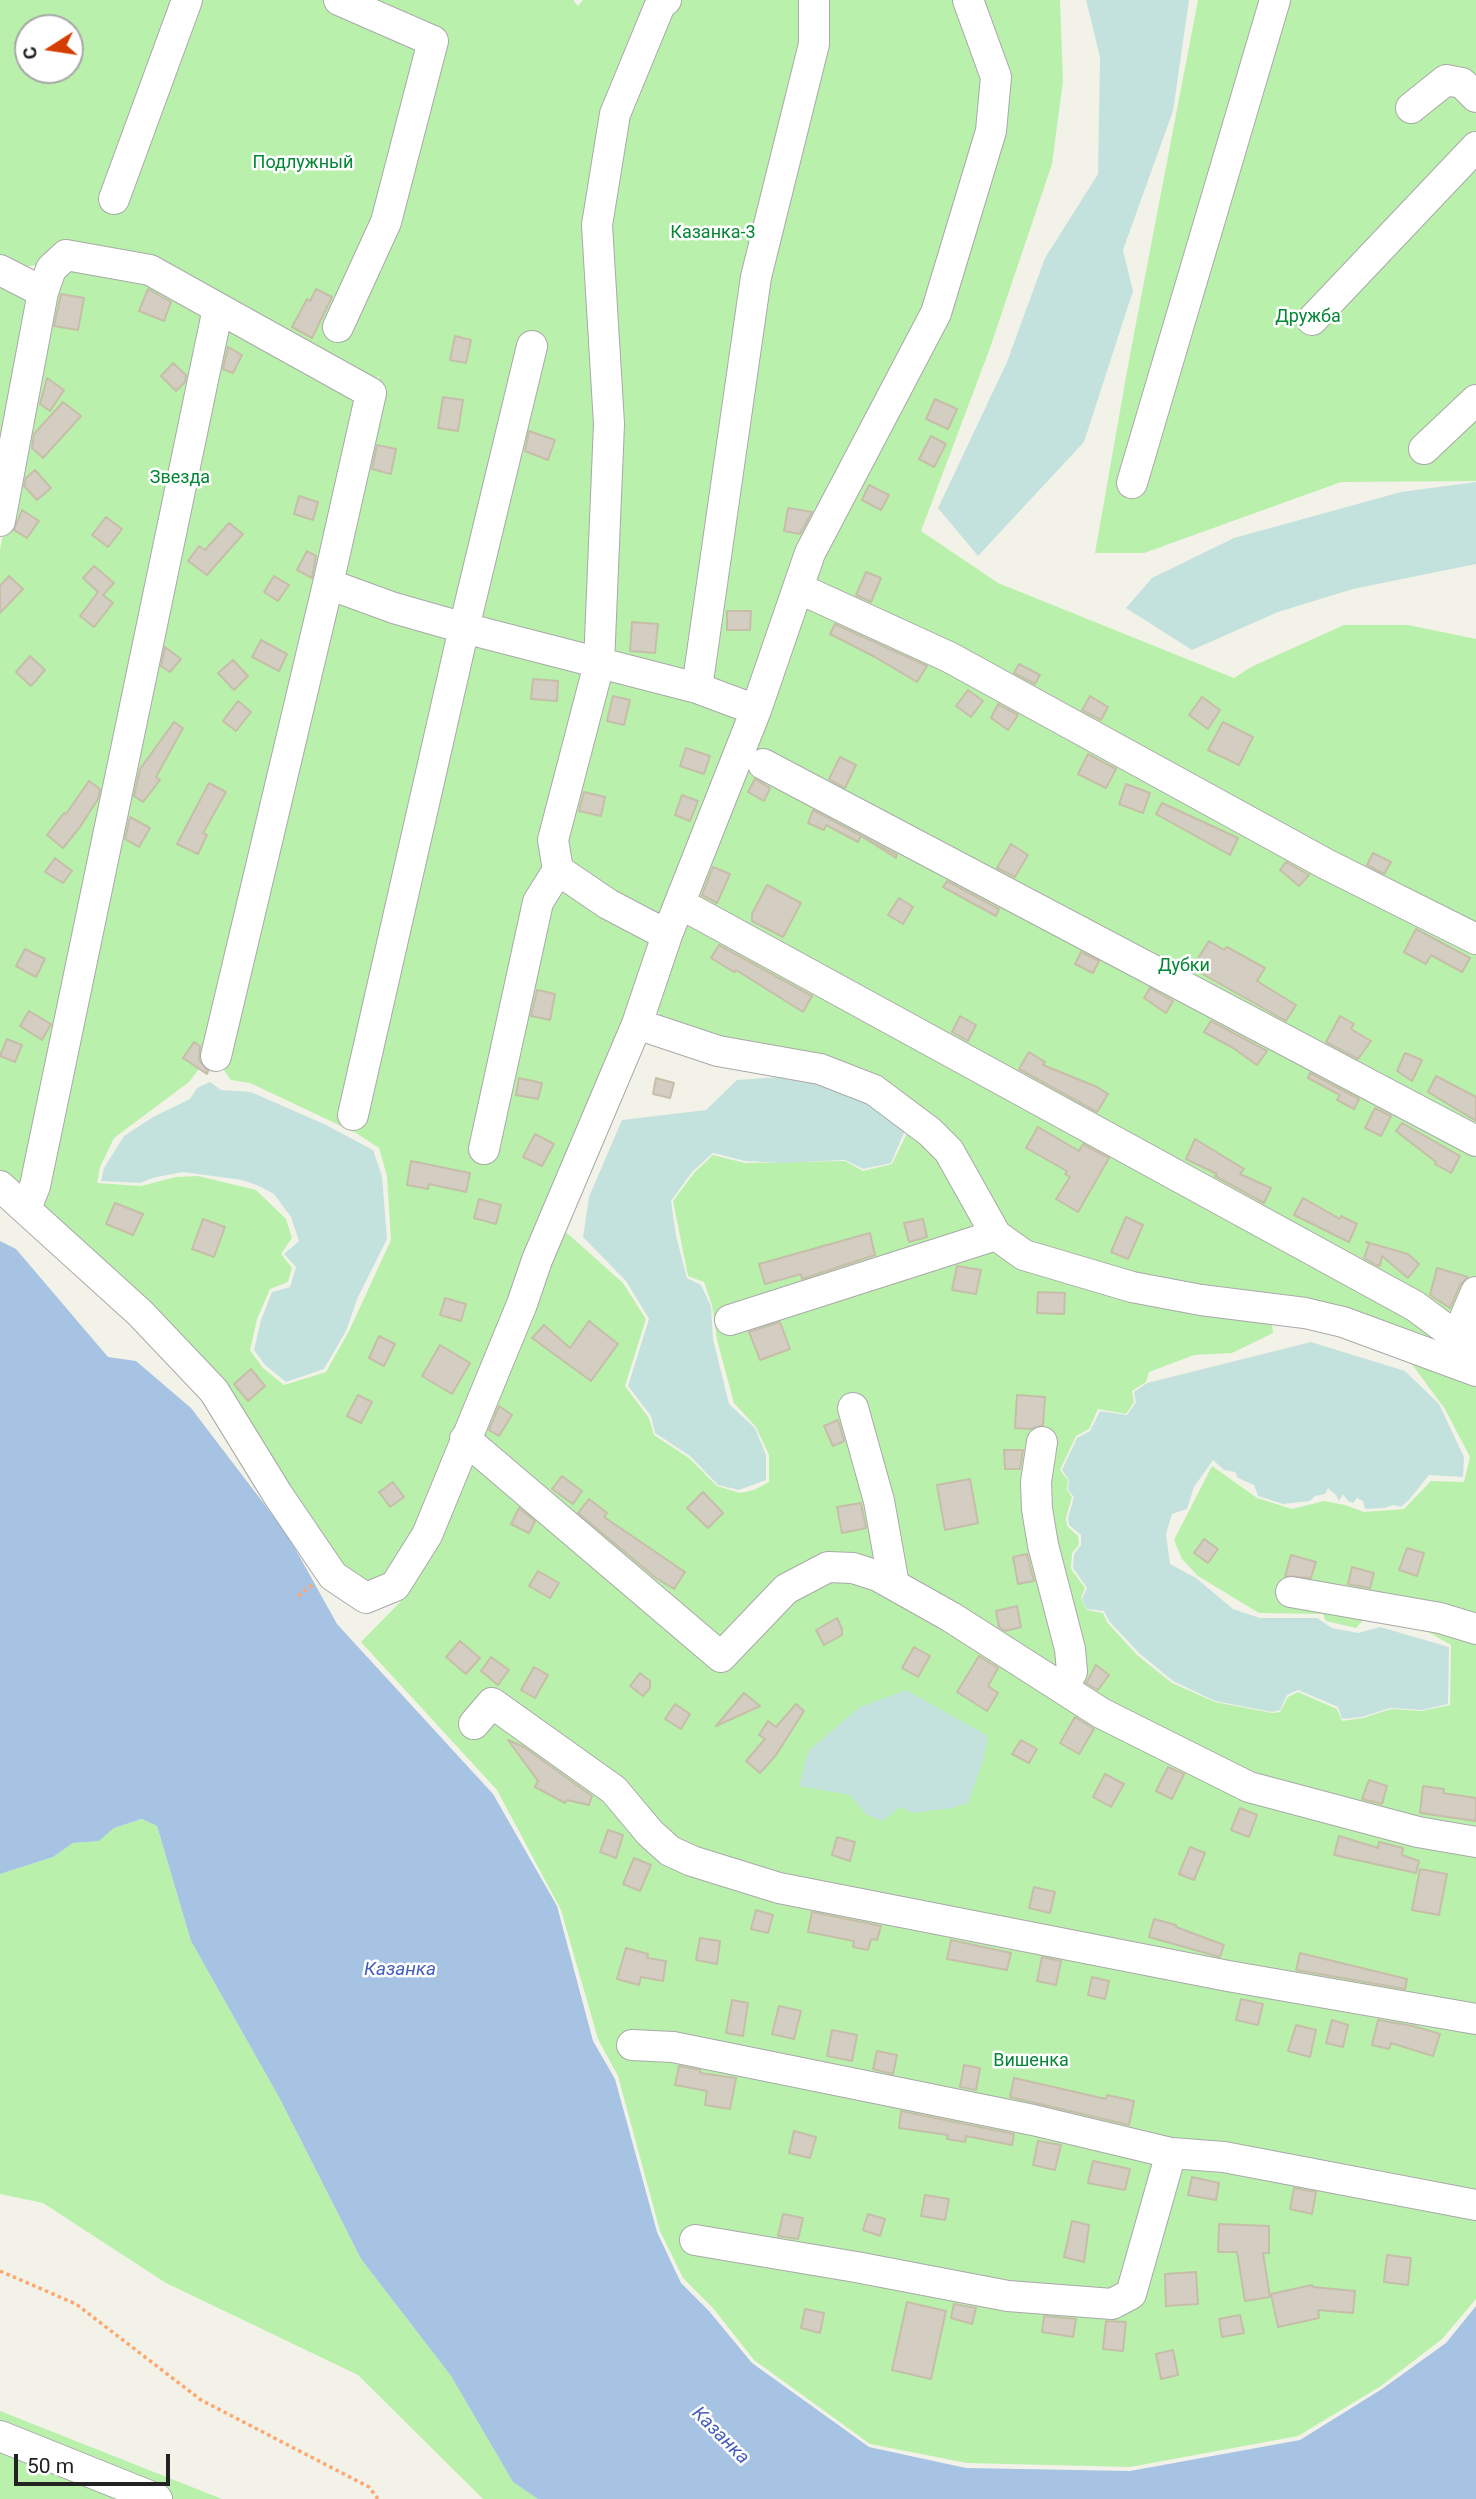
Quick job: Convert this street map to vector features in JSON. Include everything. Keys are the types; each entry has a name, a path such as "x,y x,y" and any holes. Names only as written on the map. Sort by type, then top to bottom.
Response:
{"lane":[{"path":"114,200 187,0"},
{"path":"338,327 386,222 433,41 339,0"},
{"path":"484,1149 538,902 558,870 553,840 599,664 609,424 597,225 615,114 660,5 666,0"},
{"path":"697,688 756,276 814,44 814,0"},
{"path":"0,1186 140,1313 214,1391 278,1495 334,1576 366,1598 396,1586 427,1535 522,1304 537,1260 637,1024 667,935 756,710 810,553 936,313 991,131 996,77 968,0"},
{"path":"1132,483 1275,0"},
{"path":"1411,108 1446,80 1462,83 1476,97"},
{"path":"1312,320 1476,147"},
{"path":"0,521 43,292 51,269 66,255 150,270 372,393 216,1056"},
{"path":"0,270 43,292"},
{"path":"26,1208 35,1186 218,308"},
{"path":"353,1115 464,628 532,346"},
{"path":"1424,449 1476,400"},
{"path":"328,584 394,608 464,628 697,688 756,710"},
{"path":"798,588 949,657 1326,864 1476,939"},
{"path":"763,764 1476,1140"},
{"path":"558,870 608,904 667,935"},
{"path":"681,904 1415,1306 1466,1359"},
{"path":"637,1024 718,1051 820,1069 874,1090 930,1132 948,1151 996,1235 1024,1255 1132,1287 1201,1300 1305,1313 1466,1359"},
{"path":"730,1320 996,1235"},
{"path":"1466,1359 1464,1320 1476,1292"},
{"path":"853,1408 879,1501 894,1585"},
{"path":"465,1439 721,1657 786,1589 828,1567 853,1568 878,1576 951,1617 1101,1713 1250,1787 1418,1832 1476,1842"},
{"path":"1042,1442 1036,1482 1037,1509 1043,1545 1070,1649 1072,1672 1063,1688"},
{"path":"1291,1592 1440,1618 1476,1629"},
{"path":"474,1724 492,1703 614,1790 650,1833 670,1851 692,1861 779,1888 1228,1976 1476,2019"},
{"path":"632,2045 673,2047 1033,2120 1171,2152 1224,2157 1476,2205"},
{"path":"695,2240 1008,2296 1112,2304 1131,2294 1171,2152"},
{"path":"0,2436 157,2499"}],"path":[{"path":"0,2271 76,2304 201,2400 369,2487 378,2499"}],"green space":[{"path":"0,0 573,0 578,6 583,0 1060,0 1063,81 1052,164 990,348 921,531 998,583 1234,678 1251,667 1344,625 1408,625 1476,639 1476,1362 1345,1316 1201,1294 1132,1280 1029,1251 1000,1223 944,1133 881,1087 827,1062 714,1041 669,1028 650,1001 746,753 815,554 934,327 925,322 806,548 724,785 420,1532 398,1565 374,1585 345,1574 215,1381 160,1318 0,1180 0,550 51,287 56,272 66,262 150,276 365,396 214,1049 189,1082 114,1138 100,1167 97,1183 141,1186 176,1177 198,1176 256,1190 286,1219 292,1238 281,1254 292,1268 288,1282 270,1289 257,1319 250,1350 263,1368 284,1385 326,1372 349,1331 391,1240 387,1176 379,1148 356,1133 250,1083 231,1080 224,1070 222,1056 378,394 379,375 371,387 149,264 65,248 50,250 37,265 9,269 0,265"},
{"name":"Дружба","path":"1198,0 1476,0 1476,481 1341,482 1144,553 1095,553 1129,360"},
{"path":"0,277 37,297 0,493"},
{"name":"Вишенка","path":"911,1125 942,1159 978,1229 1271,1317 1273,1333 1232,1353 1194,1355 1149,1372 1146,1382 1132,1391 1134,1402 1126,1414 1098,1409 1089,1429 1076,1436 1060,1470 1068,1480 1067,1490 1072,1497 1066,1518 1067,1526 1078,1536 1079,1545 1072,1553 1071,1569 1085,1588 1081,1598 1087,1610 1103,1613 1107,1622 1137,1655 1172,1683 1215,1702 1272,1713 1280,1712 1288,1697 1298,1692 1337,1709 1342,1721 1391,1709 1422,1711 1450,1705 1451,1645 1416,1625 1367,1616 1356,1628 1326,1621 1323,1614 1259,1613 1198,1576 1182,1559 1174,1540 1212,1466 1257,1498 1292,1509 1324,1501 1364,1512 1404,1509 1431,1481 1464,1482 1470,1457 1445,1409 1411,1363 1476,1379 1476,2299 1442,2339 1381,2386 1298,2436 1130,2467 967,2463 870,2444 754,2360 713,2308 683,2278 660,2231 618,2076 598,2039 561,1910 497,1790 361,1642 409,1593 558,1225 623,1283 646,1319 625,1386 649,1418 654,1435 689,1458 717,1486 740,1493 754,1490 769,1482 769,1455 756,1427 734,1403 717,1340 712,1305 704,1282 688,1276 673,1201 694,1173 713,1155 745,1163 845,1161 863,1171 892,1164"},
{"path":"143,1819 157,1826 191,1941 280,2099 361,2259 451,2376 513,2482 538,2499 483,2499 358,2375 166,2283 43,2203 0,2194 0,1874 53,1857 73,1843 99,1841 114,1828"},
{"path":"0,2411 222,2499 0,2499"}],"shaded area":[{"path":"1086,0 1189,0 1173,111 1123,250 1133,291 1084,442 978,556 938,508 1007,362 1045,258 1098,174 1100,57"},
{"path":"1476,482 1476,564 1353,589 1278,612 1192,650 1126,608 1152,578 1234,538 1401,492"},
{"path":"802,1078 881,1106 906,1128 891,1163 863,1169 845,1160 784,1163 745,1161 713,1153 692,1172 671,1201 676,1236 687,1278 701,1285 711,1306 713,1339 729,1404 755,1428 766,1455 766,1480 739,1490 718,1485 690,1456 655,1433 651,1416 628,1386 649,1319 626,1281 583,1237 589,1197 622,1120 706,1110 737,1080"},
{"path":"210,1082 221,1090 251,1092 324,1124 373,1150 382,1176 387,1239 358,1297 346,1331 324,1369 286,1382 265,1365 254,1350 261,1320 272,1292 290,1287 296,1267 284,1254 299,1241 291,1217 274,1194 242,1180 183,1172 140,1183 101,1181 104,1168 124,1136 153,1117 190,1099 197,1088"},
{"path":"1311,1342 1405,1371 1439,1404 1464,1457 1463,1477 1429,1475 1401,1507 1393,1505 1365,1509 1363,1501 1357,1498 1353,1503 1343,1494 1339,1501 1328,1488 1325,1494 1315,1496 1310,1501 1283,1504 1258,1496 1254,1485 1238,1478 1235,1472 1224,1470 1213,1460 1194,1487 1187,1509 1172,1514 1166,1534 1170,1564 1196,1578 1233,1609 1260,1618 1317,1618 1332,1628 1358,1633 1380,1627 1449,1647 1448,1704 1423,1710 1390,1708 1362,1717 1342,1719 1338,1707 1298,1690 1287,1695 1280,1710 1272,1712 1215,1701 1173,1681 1139,1653 1109,1621 1104,1611 1087,1609 1082,1599 1087,1588 1073,1568 1074,1554 1081,1545 1081,1535 1069,1525 1068,1518 1074,1497 1068,1490 1069,1480 1062,1470 1077,1438 1090,1431 1100,1411 1127,1415 1136,1402 1134,1392 1147,1383"},
{"path":"906,1690 988,1736 983,1761 968,1803 952,1808 912,1813 900,1807 883,1821 867,1815 850,1795 799,1786 808,1751 860,1707"}],"water":[{"name":"Казанка","path":"0,1241 16,1249 108,1357 136,1361 191,1408 287,1534 337,1624 493,1794 557,1906 593,2041 615,2079 657,2232 681,2283 709,2311 752,2363 869,2447 966,2468 1130,2471 1300,2440 1382,2389 1446,2343 1476,2306 1476,2499 538,2499 513,2482 451,2376 361,2259 280,2099 191,1941 157,1826 142,1819 114,1828 99,1841 73,1843 53,1857 0,1874"}],"building":[{"path":"148,289 171,302 164,321 139,311"},
{"path":"316,289 332,297 312,338 292,327 307,299 310,301"},
{"path":"61,294 84,298 78,330 54,326"},
{"path":"455,336 471,340 466,363 450,360"},
{"path":"228,347 242,355 233,373 223,369"},
{"path":"173,363 186,375 185,382 176,391 161,376"},
{"path":"47,378 64,390 50,411 40,404"},
{"path":"443,397 463,400 458,431 438,428"},
{"path":"935,399 957,409 948,429 926,419"},
{"path":"63,402 81,416 43,458 32,448 34,434"},
{"path":"529,431 555,440 548,460 525,451"},
{"path":"931,436 946,444 934,467 919,459"},
{"path":"377,445 396,449 391,474 372,469"},
{"path":"35,470 51,488 37,500 24,486 26,478"},
{"path":"869,485 889,495 881,510 862,500"},
{"path":"299,496 318,502 313,520 294,514"},
{"path":"788,508 812,512 800,534 784,531"},
{"path":"22,510 39,521 27,538 14,530"},
{"path":"106,517 122,529 108,547 92,535"},
{"path":"229,523 243,534 207,575 188,561 199,546 205,550"},
{"path":"307,551 316,556 312,578 297,570"},
{"path":"94,566 114,583 103,595 113,603 94,627 80,616 98,592 83,578"},
{"path":"866,572 881,578 871,602 856,595"},
{"path":"9,576 23,589 0,613 0,586"},
{"path":"274,576 289,585 278,601 264,592"},
{"path":"727,611 751,611 750,630 727,630"},
{"path":"632,622 658,624 655,653 630,651"},
{"path":"835,624 927,666 917,682 830,634"},
{"path":"261,640 287,654 279,671 252,657"},
{"path":"165,647 181,659 170,672 161,666"},
{"path":"30,656 45,670 31,686 16,672"},
{"path":"233,660 248,676 234,690 218,673"},
{"path":"1019,664 1040,675 1035,684 1014,673"},
{"path":"533,679 558,681 557,701 531,699"},
{"path":"968,690 983,701 971,717 956,706"},
{"path":"613,696 630,700 624,725 607,721"},
{"path":"1090,696 1108,707 1101,720 1082,710"},
{"path":"1202,697 1220,710 1208,729 1189,715"},
{"path":"238,701 251,712 236,731 223,721"},
{"path":"998,704 1018,715 1008,730 991,718"},
{"path":"174,722 183,728 156,777 160,780 143,802 134,796 140,769"},
{"path":"1223,722 1253,737 1239,765 1208,750"},
{"path":"686,748 710,756 704,774 680,766"},
{"path":"1088,754 1116,769 1106,788 1078,774"},
{"path":"840,757 856,765 845,788 829,779"},
{"path":"755,779 770,788 764,801 748,792"},
{"path":"89,781 100,789 98,799 63,848 47,835 64,813 66,814"},
{"path":"209,783 226,792 203,833 207,835 198,854 177,844"},
{"path":"1126,784 1150,793 1143,813 1119,804"},
{"path":"584,792 605,797 601,816 579,811"},
{"path":"682,795 698,801 690,821 675,815"},
{"path":"1162,803 1238,838 1230,855 1156,814"},
{"path":"813,810 897,855 896,858 861,836 858,842 826,825 824,830 808,823"},
{"path":"130,817 150,828 139,847 125,839"},
{"path":"1011,844 1028,855 1015,877 997,868"},
{"path":"1373,853 1391,862 1384,874 1367,865"},
{"path":"55,858 72,871 63,883 45,872"},
{"path":"1286,862 1309,875 1299,886 1280,870"},
{"path":"713,867 730,874 717,903 702,895"},
{"path":"947,881 999,909 996,916 943,887"},
{"path":"767,885 801,903 783,937 752,921 752,914"},
{"path":"899,898 913,907 903,924 888,915"},
{"path":"1416,929 1470,958 1462,972 1431,955 1426,964 1404,952"},
{"path":"1209,941 1224,950 1227,947 1265,968 1257,981 1296,1005 1286,1021 1192,968"},
{"path":"719,945 812,996 803,1012 736,970 734,972 711,958"},
{"path":"25,949 45,959 36,977 16,966"},
{"path":"1081,952 1099,961 1093,973 1075,964"},
{"path":"1150,988 1173,1001 1166,1013 1144,998"},
{"path":"537,990 555,994 550,1020 531,1016"},
{"path":"29,1011 51,1024 42,1040 20,1026"},
{"path":"960,1016 976,1025 968,1041 952,1032"},
{"path":"1340,1016 1354,1024 1351,1029 1371,1041 1358,1059 1326,1042"},
{"path":"1211,1021 1267,1051 1257,1065 1204,1032"},
{"path":"7,1039 22,1045 15,1062 0,1056"},
{"path":"194,1042 200,1046 199,1060 208,1071 207,1074 183,1058"},
{"path":"1029,1052 1045,1062 1043,1065 1108,1094 1097,1112 1019,1069"},
{"path":"1405,1053 1422,1060 1412,1081 1397,1071"},
{"path":"1310,1073 1359,1099 1354,1109 1337,1100 1340,1095 1308,1078"},
{"path":"1436,1076 1476,1097 1476,1121 1428,1092"},
{"path":"519,1078 542,1083 538,1099 516,1095"},
{"path":"656,1078 674,1083 670,1098 653,1094"},
{"path":"1375,1108 1391,1116 1381,1136 1365,1128"},
{"path":"1402,1123 1460,1156 1451,1173 1435,1164 1436,1162 1396,1131"},
{"path":"1038,1127 1079,1151 1083,1144 1109,1158 1078,1212 1056,1199 1070,1177 1065,1174 1067,1171 1026,1148"},
{"path":"535,1134 554,1144 542,1166 523,1157"},
{"path":"1195,1139 1244,1169 1240,1174 1271,1188 1264,1203 1215,1176 1217,1174 1186,1159"},
{"path":"411,1161 470,1173 466,1192 429,1184 428,1189 407,1185"},
{"path":"1303,1198 1340,1219 1341,1216 1357,1224 1349,1242 1294,1215"},
{"path":"479,1199 501,1205 496,1224 474,1218"},
{"path":"115,1203 143,1214 133,1235 106,1224"},
{"path":"1126,1217 1143,1225 1128,1259 1111,1252"},
{"path":"203,1219 225,1227 214,1257 192,1249"},
{"path":"923,1219 927,1237 909,1242 904,1223"},
{"path":"870,1233 875,1255 802,1279 801,1274 765,1284 759,1264"},
{"path":"1366,1242 1408,1254 1419,1264 1408,1278 1382,1256 1380,1266 1376,1265 1364,1258 1369,1244"},
{"path":"957,1266 981,1270 976,1294 952,1290"},
{"path":"1437,1268 1468,1277 1460,1285 1450,1308 1430,1295"},
{"path":"1038,1292 1065,1293 1064,1314 1037,1313"},
{"path":"445,1298 466,1304 461,1321 440,1315"},
{"path":"589,1321 618,1344 591,1381 532,1338 544,1325 570,1348"},
{"path":"780,1322 790,1349 760,1360 749,1332"},
{"path":"379,1336 395,1344 384,1366 369,1358"},
{"path":"440,1345 470,1363 452,1394 422,1376"},
{"path":"251,1369 265,1386 248,1401 234,1384"},
{"path":"358,1395 372,1402 361,1423 347,1416"},
{"path":"1017,1395 1045,1397 1043,1425 1031,1429 1015,1428"},
{"path":"499,1406 512,1415 499,1436 489,1430"},
{"path":"838,1420 844,1441 833,1446 824,1426"},
{"path":"1004,1450 1023,1450 1020,1469 1005,1469"},
{"path":"562,1476 582,1491 573,1504 552,1489"},
{"path":"970,1479 978,1523 945,1530 937,1485"},
{"path":"393,1482 404,1497 390,1507 379,1492"},
{"path":"703,1492 723,1513 708,1528 687,1508"},
{"path":"589,1499 607,1513 604,1517 685,1572 674,1589 656,1578 578,1513"},
{"path":"861,1503 866,1528 842,1533 837,1507"},
{"path":"519,1508 535,1521 529,1533 511,1524"},
{"path":"1204,1539 1218,1549 1208,1563 1194,1553"},
{"path":"1407,1548 1424,1553 1417,1576 1399,1570"},
{"path":"1027,1554 1034,1581 1018,1584 1013,1557"},
{"path":"1291,1555 1316,1562 1311,1578 1285,1576"},
{"path":"1352,1567 1374,1573 1370,1588 1348,1584"},
{"path":"538,1571 559,1583 550,1598 529,1586"},
{"path":"1017,1606 1021,1627 1005,1631 999,1627 996,1611"},
{"path":"837,1618 842,1635 824,1645 816,1630"},
{"path":"460,1641 480,1658 466,1674 446,1657"},
{"path":"914,1647 930,1656 918,1677 902,1668"},
{"path":"979,1656 998,1668 988,1686 998,1693 987,1711 957,1692"},
{"path":"491,1657 509,1670 498,1685 481,1671"},
{"path":"1096,1665 1109,1675 1098,1690 1086,1683"},
{"path":"534,1667 548,1675 535,1698 521,1690"},
{"path":"640,1673 650,1681 650,1688 643,1696 630,1686"},
{"path":"744,1693 760,1706 716,1726"},
{"path":"675,1704 690,1714 681,1729 665,1719"},
{"path":"796,1704 804,1711 776,1755 760,1773 746,1761 765,1739 759,1735 768,1721 776,1727"},
{"path":"1075,1717 1094,1729 1079,1754 1060,1743"},
{"path":"508,1740 524,1747 592,1796 589,1805 567,1800 565,1803 535,1787 538,1781"},
{"path":"1021,1740 1037,1749 1029,1763 1012,1754"},
{"path":"1168,1767 1184,1774 1172,1799 1156,1791"},
{"path":"1105,1774 1124,1784 1111,1807 1093,1797"},
{"path":"1369,1780 1387,1786 1382,1804 1362,1799"},
{"path":"1423,1786 1444,1789 1443,1793 1476,1798 1476,1821 1420,1813"},
{"path":"1240,1808 1257,1815 1249,1837 1231,1830"},
{"path":"608,1830 623,1835 616,1858 600,1852"},
{"path":"1339,1836 1378,1848 1379,1842 1403,1848 1402,1855 1419,1861 1416,1873 1334,1855"},
{"path":"837,1837 855,1842 850,1861 832,1855"},
{"path":"1190,1847 1205,1853 1194,1880 1179,1874"},
{"path":"634,1858 651,1865 640,1891 623,1884"},
{"path":"1420,1869 1447,1874 1439,1915 1412,1910"},
{"path":"1034,1887 1055,1892 1050,1913 1029,1908"},
{"path":"756,1910 773,1915 768,1933 751,1929"},
{"path":"812,1912 881,1926 877,1940 871,1939 868,1950 853,1947 854,1941 808,1932"},
{"path":"1154,1919 1224,1945 1220,1957 1149,1937"},
{"path":"700,1938 720,1941 717,1964 696,1960"},
{"path":"951,1940 1011,1953 1007,1970 947,1959"},
{"path":"626,1948 648,1954 647,1958 666,1961 663,1981 641,1977 639,1985 617,1979"},
{"path":"1300,1953 1407,1979 1405,1989 1296,1970"},
{"path":"1042,1957 1061,1961 1056,1985 1037,1981"},
{"path":"1092,1977 1109,1981 1105,1999 1088,1995"},
{"path":"1241,1999 1263,2004 1258,2025 1236,2020"},
{"path":"732,2000 748,2003 743,2036 726,2033"},
{"path":"779,2006 801,2011 794,2039 772,2034"},
{"path":"1332,2020 1348,2025 1343,2047 1326,2043"},
{"path":"1378,2020 1440,2034 1433,2056 1391,2043 1389,2049 1372,2045"},
{"path":"1296,2025 1316,2030 1310,2057 1288,2051"},
{"path":"832,2030 857,2035 852,2061 827,2056"},
{"path":"877,2051 897,2055 893,2074 873,2069"},
{"path":"964,2065 980,2068 976,2090 960,2087"},
{"path":"679,2066 700,2070 700,2073 736,2078 730,2109 705,2105 707,2091 675,2085"},
{"path":"1014,2078 1106,2099 1107,2095 1134,2101 1129,2125 1010,2097"},
{"path":"901,2111 1014,2134 1012,2145 966,2136 965,2142 947,2139 948,2135 899,2128"},
{"path":"794,2131 816,2137 810,2158 789,2153"},
{"path":"1038,2141 1061,2145 1055,2170 1033,2165"},
{"path":"1093,2161 1130,2169 1125,2190 1088,2183"},
{"path":"1192,2177 1219,2183 1216,2200 1188,2195"},
{"path":"1294,2188 1316,2192 1312,2214 1290,2209"},
{"path":"925,2195 949,2199 945,2220 921,2216"},
{"path":"783,2214 803,2218 798,2239 778,2236"},
{"path":"868,2214 885,2219 880,2236 863,2230"},
{"path":"1072,2221 1089,2225 1084,2262 1064,2257"},
{"path":"1219,2224 1269,2226 1269,2253 1263,2253 1270,2297 1245,2301 1237,2252 1218,2252"},
{"path":"1387,2255 1411,2258 1408,2285 1384,2282"},
{"path":"1196,2272 1198,2304 1166,2306 1165,2274"},
{"path":"1312,2285 1355,2291 1353,2313 1318,2310 1319,2318 1278,2327 1271,2294"},
{"path":"907,2302 946,2311 931,2379 892,2370"},
{"path":"954,2304 976,2308 972,2324 951,2318"},
{"path":"805,2309 824,2313 820,2333 801,2328"},
{"path":"1240,2315 1244,2333 1222,2337 1219,2319"},
{"path":"1044,2316 1076,2319 1073,2337 1042,2332"},
{"path":"1106,2321 1126,2322 1123,2351 1103,2349"},
{"path":"1173,2350 1178,2375 1161,2379 1156,2354"}],"park label":[{"name":"Подлужный","path":"303,163"},
{"name":"Казанка-3","path":"713,233"},
{"name":"Звезда","path":"180,478"},
{"name":"Дубки","path":"1184,966"}]}
